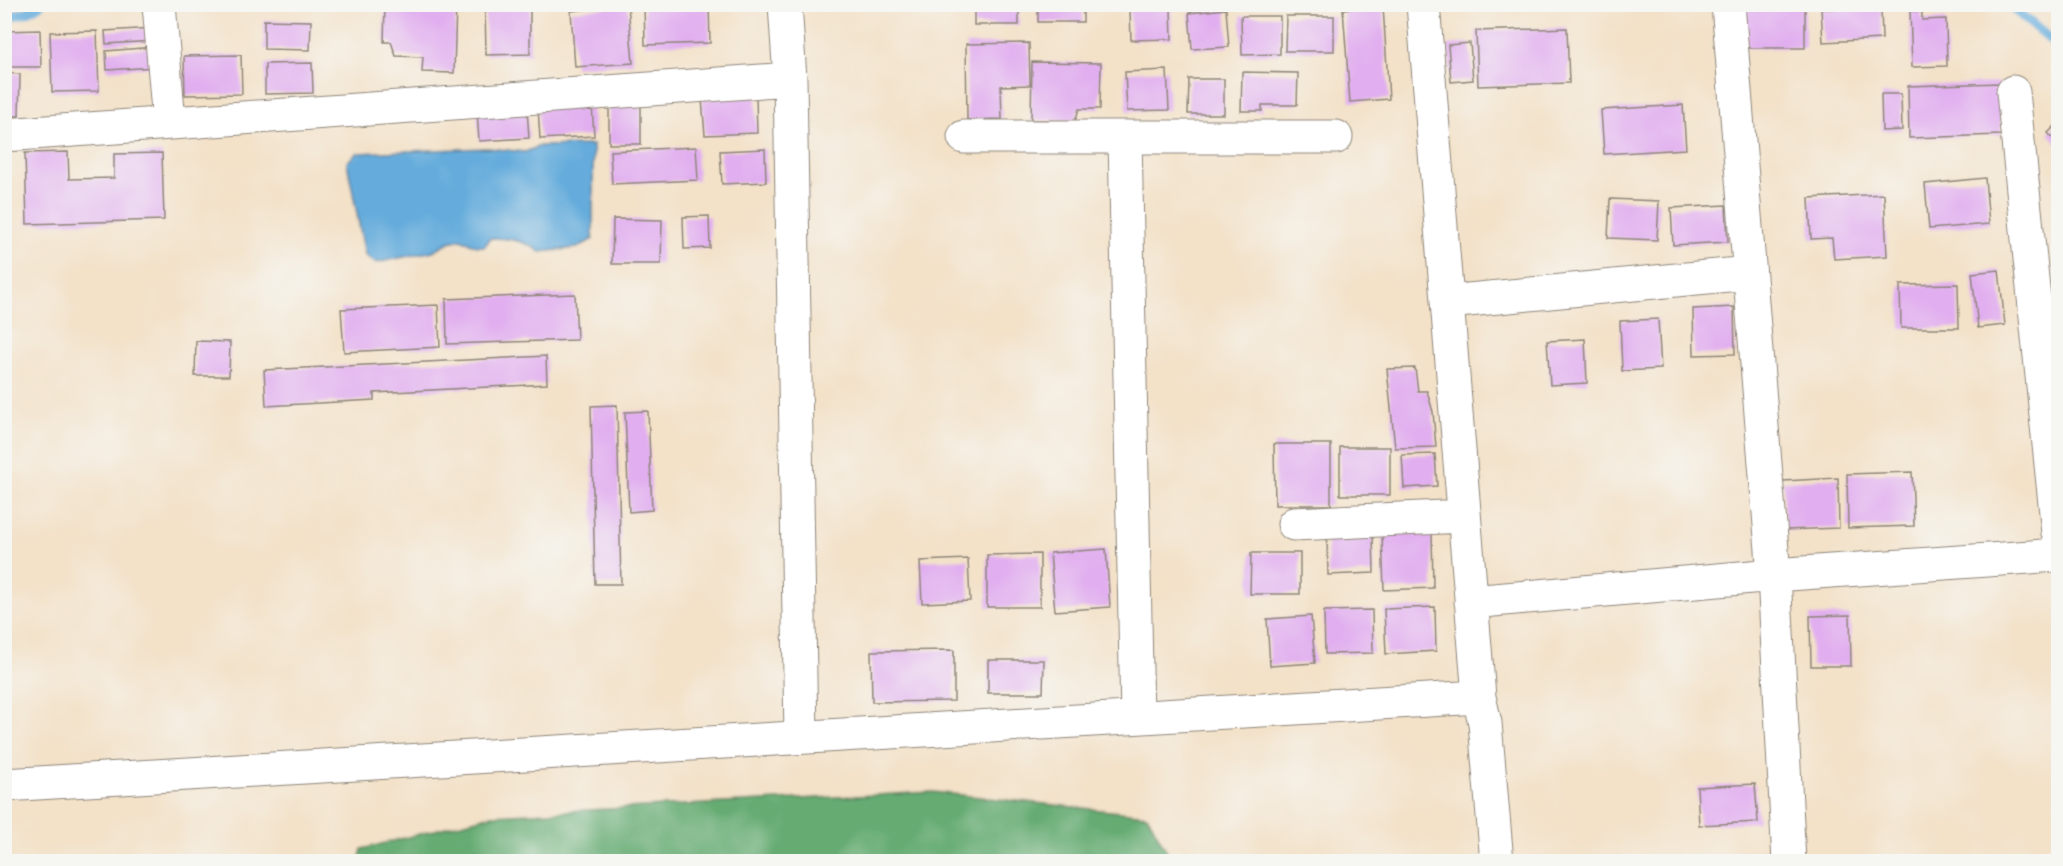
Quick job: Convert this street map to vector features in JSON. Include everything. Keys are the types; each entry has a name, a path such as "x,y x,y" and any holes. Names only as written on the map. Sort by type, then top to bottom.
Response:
{"street":[{"path":"159,4 169,123"},
{"path":"785,4 789,79 801,737"},
{"path":"1423,4 1479,697 1485,723 1497,861"},
{"path":"1728,4 1774,575 1789,861"},
{"path":"4,135 789,79"},
{"path":"2013,92 2058,533"},
{"path":"964,137 1336,137"},
{"path":"1125,137 1137,717"},
{"path":"1447,302 1749,273"},
{"path":"1294,524 1464,516"},
{"path":"1471,602 1774,575 2058,555"},
{"path":"4,785 1479,697"}],"green space":[{"path":"933,792 1147,815 1172,861 359,861 362,849 492,815"}],"water":[{"path":"593,145 593,239 577,248 540,252 516,240 490,238 485,246 477,246 461,239 449,242 433,251 375,263 365,255 347,162 357,153 488,148 525,152 540,146"}],"building":[{"path":"385,4 456,4 454,73 422,72 423,57 396,56 391,42 384,42"},
{"path":"485,4 530,4 530,54 486,55"},
{"path":"644,4 709,4 710,43 645,45"},
{"path":"1038,4 1083,4 1083,22 1038,22"},
{"path":"1745,4 1805,4 1805,48 1745,48"},
{"path":"628,5 633,63 575,67 571,11"},
{"path":"974,5 1019,5 1019,25 974,25"},
{"path":"1383,6 1389,99 1350,102 1343,9"},
{"path":"1881,7 1882,39 1823,42 1821,9"},
{"path":"1171,9 1172,39 1131,40 1130,10"},
{"path":"1226,9 1229,47 1192,49 1189,13"},
{"path":"1910,11 1922,11 1922,20 1946,19 1947,66 1912,67"},
{"path":"1241,16 1280,16 1280,54 1242,55"},
{"path":"1286,16 1334,16 1334,51 1285,51"},
{"path":"264,20 311,21 310,50 264,49"},
{"path":"154,28 154,41 106,44 105,31"},
{"path":"1567,28 1569,83 1478,86 1476,31"},
{"path":"40,30 41,67 6,67 5,31"},
{"path":"97,31 99,91 52,92 50,32"},
{"path":"1029,43 1030,85 1001,86 1002,119 967,120 966,44"},
{"path":"1470,43 1473,80 1451,82 1448,45"},
{"path":"154,47 156,67 107,70 106,51"},
{"path":"241,55 242,94 185,95 184,56"},
{"path":"1032,62 1101,63 1100,109 1079,109 1075,121 1031,120"},
{"path":"312,63 313,93 265,94 265,64"},
{"path":"1167,70 1169,110 1127,111 1125,72"},
{"path":"1242,72 1298,73 1297,105 1262,105 1262,111 1241,111"},
{"path":"4,73 20,74 19,116 4,116"},
{"path":"1189,79 1224,79 1224,114 1188,114"},
{"path":"2000,83 2001,135 1909,138 1908,86"},
{"path":"1881,94 1901,94 1902,130 1882,131"},
{"path":"756,96 757,133 705,135 702,99"},
{"path":"592,105 594,136 540,139 538,108"},
{"path":"609,105 641,105 641,144 609,144"},
{"path":"1683,105 1686,149 1604,154 1601,110"},
{"path":"527,108 529,138 479,141 477,111"},
{"path":"2058,123 2058,144 2048,133"},
{"path":"696,147 698,180 612,184 610,151"},
{"path":"765,149 766,182 722,184 720,151"},
{"path":"68,152 69,179 114,178 114,154 162,153 164,220 27,224 25,153"},
{"path":"1985,178 1989,224 1929,229 1925,184"},
{"path":"1884,194 1887,256 1834,259 1832,238 1811,239 1809,198"},
{"path":"1610,199 1659,201 1657,240 1608,238"},
{"path":"1726,205 1728,242 1673,245 1671,208"},
{"path":"709,216 710,248 684,249 683,217"},
{"path":"613,219 662,220 661,264 612,264"},
{"path":"1999,270 2005,325 1978,328 1972,273"},
{"path":"1958,284 1959,328 1901,328 1900,285"},
{"path":"575,294 577,340 447,344 446,299"},
{"path":"438,305 440,347 344,352 341,309"},
{"path":"1734,307 1735,354 1694,355 1693,309"},
{"path":"1658,319 1661,369 1622,371 1620,321"},
{"path":"1585,339 1587,383 1550,385 1547,341"},
{"path":"196,341 230,342 229,376 195,376"},
{"path":"546,356 547,384 374,393 374,400 266,406 264,370"},
{"path":"1415,368 1418,391 1427,391 1433,412 1436,447 1395,448 1387,369"},
{"path":"617,405 621,584 595,584 591,406"},
{"path":"648,411 652,510 629,512 625,412"},
{"path":"1274,444 1331,444 1331,505 1275,505"},
{"path":"1340,447 1390,447 1390,495 1340,495"},
{"path":"1435,454 1437,486 1404,488 1402,455"},
{"path":"1912,472 1914,526 1848,528 1847,474"},
{"path":"1838,478 1839,528 1785,530 1783,481"},
{"path":"1432,533 1433,588 1384,590 1382,534"},
{"path":"1373,536 1374,573 1328,575 1327,537"},
{"path":"1106,549 1110,607 1055,611 1050,553"},
{"path":"1251,553 1300,553 1300,594 1250,594"},
{"path":"1040,554 1040,607 987,607 987,555"},
{"path":"968,559 970,601 922,603 920,561"},
{"path":"1435,607 1436,651 1386,654 1384,609"},
{"path":"1372,610 1373,653 1325,654 1324,611"},
{"path":"1850,615 1851,666 1811,666 1810,616"},
{"path":"1311,616 1315,663 1270,666 1267,619"},
{"path":"954,650 954,701 872,702 871,651"},
{"path":"988,660 1044,660 1043,693 988,693"},
{"path":"1755,784 1758,822 1699,825 1697,787"}],"waterway":[{"path":"4,18 27,12 40,4"},
{"path":"2008,4 2058,46"}]}
